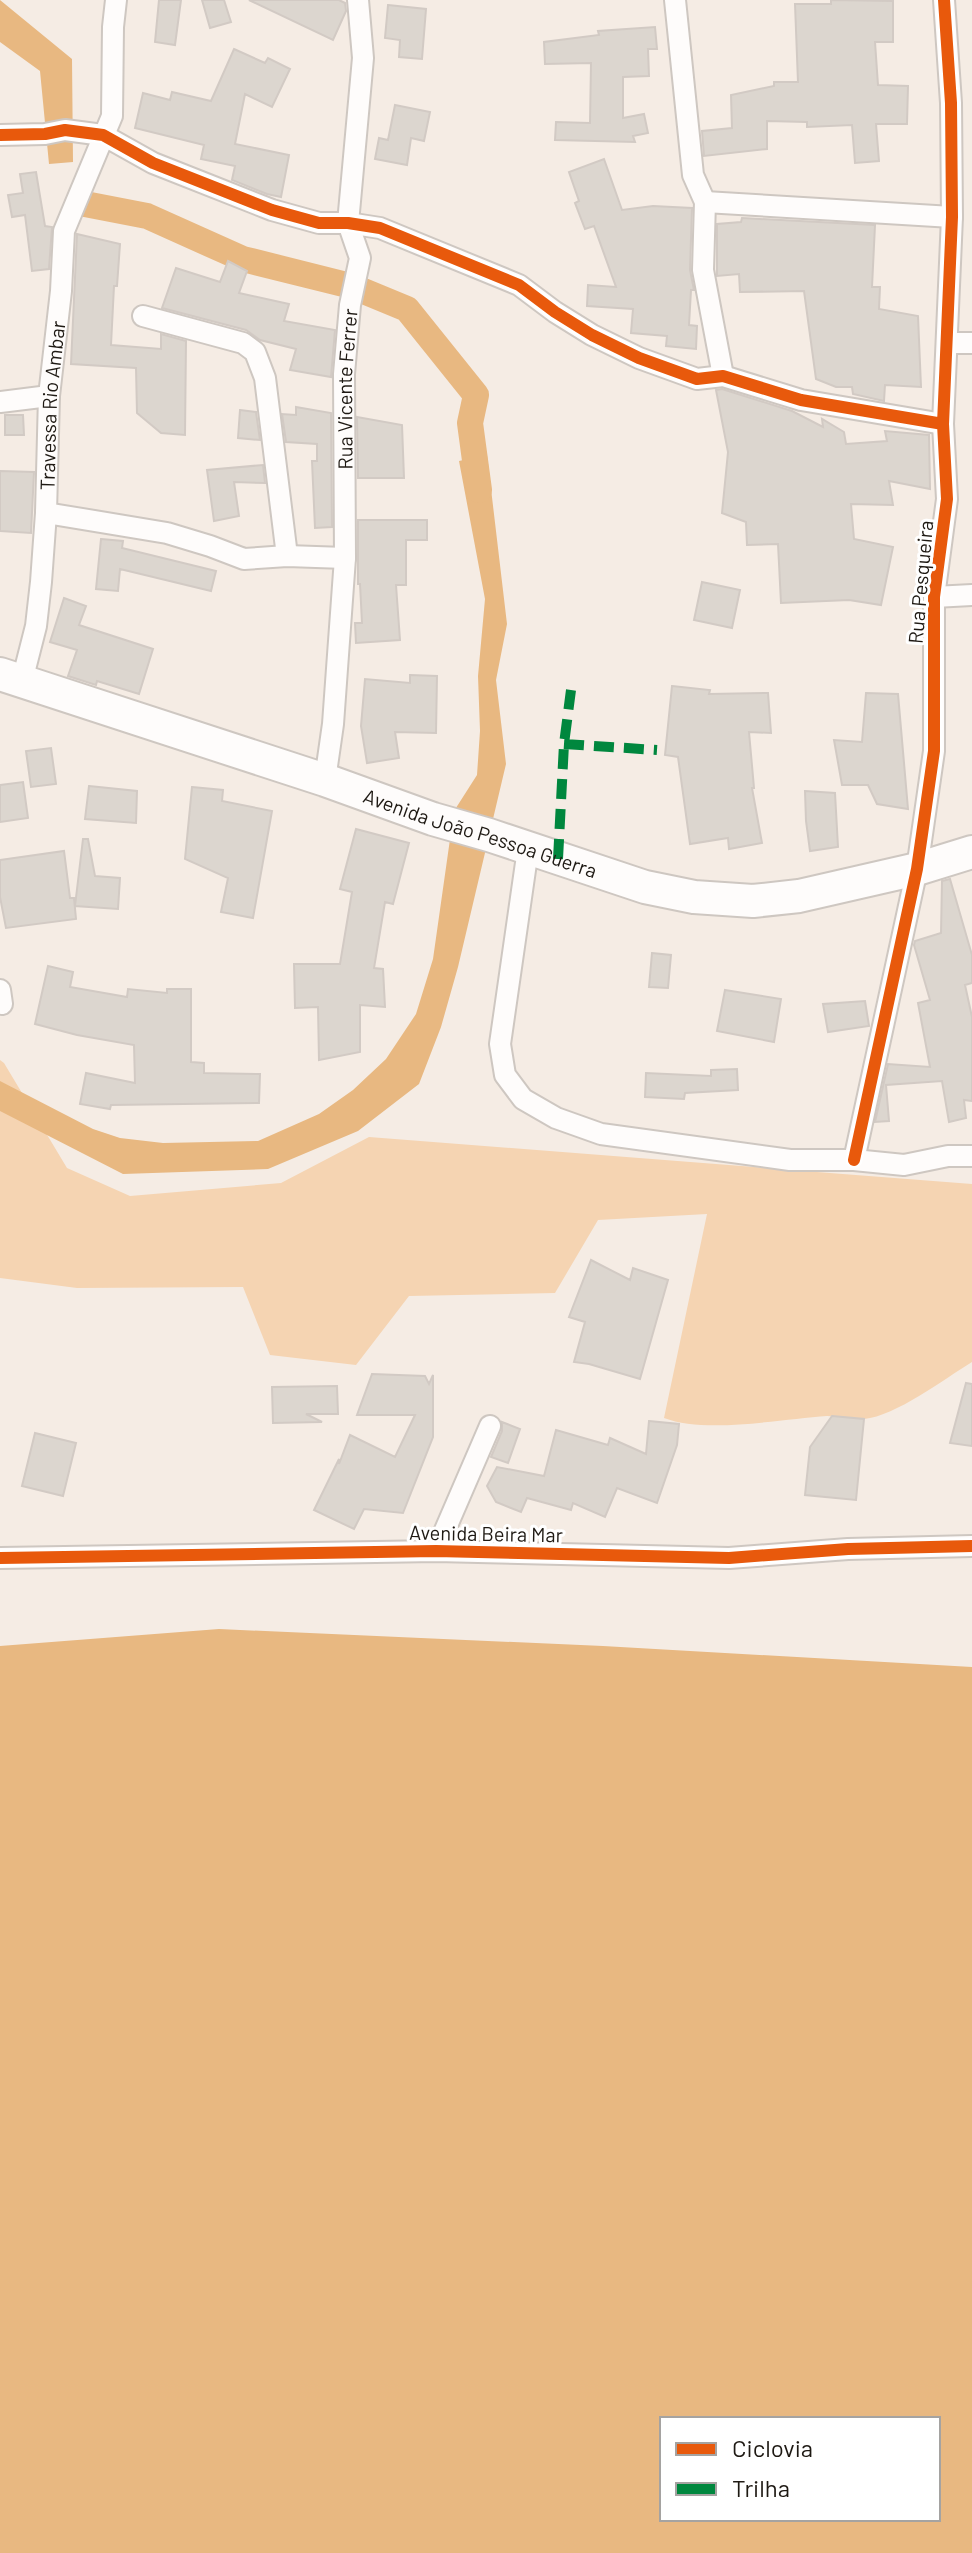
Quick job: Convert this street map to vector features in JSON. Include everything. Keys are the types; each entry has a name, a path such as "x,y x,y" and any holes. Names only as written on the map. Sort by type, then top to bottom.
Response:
{"main road":[{"name":"Avenida João Pessoa Guerra","path":"11,677 325,780 433,819 645,887 694,897 753,901 837,888 972,852"}],"street":[{"name":"Travessa Rio Ambar","path":"11,677 36,626 46,513 49,396 61,291 64,231 112,116 116,0"},
{"name":"Rua Vicente Ferrer","path":"325,780 333,724 345,558 344,374 350,305 360,258 348,223 363,58 358,0"},
{"path":"675,0 693,175 705,202 703,270 723,376"},
{"name":"Rua Pesqueira","path":"854,1160 917,869 934,751 934,597 947,499 943,424 952,217 951,103 944,0"},
{"path":"0,135 45,134 65,130 103,135 153,163 272,210 319,223 380,228 519,285 592,335 639,358 697,379 723,376 801,400 943,424"},
{"path":"705,202 952,217"},
{"path":"143,316 243,343 255,352 265,378 287,556"},
{"path":"947,343 972,343"},
{"path":"0,402 49,396"},
{"path":"46,513 167,533 244,559 287,556 345,558"},
{"path":"934,597 972,595"},
{"path":"528,849 500,1044 505,1075 523,1099 556,1118 601,1134 790,1160 854,1160 904,1165 948,1156 972,1156"},
{"path":"436,1551 490,1426"},
{"name":"Avenida Beira Mar","path":"0,1558 436,1551 729,1558 848,1549 972,1546"}],"shaded area":[{"path":"0,0 72,59 73,162 49,164 40,71 0,42"},
{"path":"487,455 507,624 496,680 506,764 458,967 441,1027 419,1084 358,1131 268,1169 123,1174 0,1111 0,1081 93,1129 120,1138 163,1143 258,1141 319,1114 353,1090 386,1059 416,1014 433,959 454,811 477,775 480,731 478,676 485,599 459,461"},
{"path":"0,1060 67,1168 130,1196 281,1183 369,1137 972,1184 972,1362 905,1404 864,1419 827,1416 701,1425 664,1418 707,1214 598,1220 555,1293 409,1296 356,1365 270,1355 243,1287 77,1288 0,1278"},
{"path":"219,1629 972,1667 972,2553 0,2553 0,1646"}],"building":[{"path":"159,0 181,0 175,45 155,42"},
{"path":"202,0 224,0 231,22 210,28"},
{"path":"249,0 339,0 345,3 346,11 333,40"},
{"path":"831,0 893,1 893,42 875,42 878,85 908,86 907,124 876,124 879,161 855,163 852,125 807,127 807,122 767,121 767,149 704,156 702,131 732,128 731,95 774,86 774,82 798,82 795,4 831,4"},
{"path":"388,5 426,9 422,59 399,57 400,40 385,38"},
{"path":"655,27 657,49 648,49 649,76 623,77 623,118 644,114 648,133 633,136 635,142 555,140 556,122 590,123 591,63 545,64 544,42 599,35 598,31"},
{"path":"234,49 265,63 268,58 290,69 272,107 245,94 235,144 289,155 281,197 232,180 235,166 201,159 204,145 135,128 143,93 170,100 172,92 211,101"},
{"path":"395,105 430,112 424,141 411,138 407,165 375,159 379,138 388,140"},
{"path":"604,159 622,210 653,206 692,208 690,270 694,290 691,290 689,325 697,326 696,349 666,346 667,336 631,333 633,309 587,306 588,285 616,287 594,226 585,229 575,203 579,201 569,172"},
{"path":"36,172 45,226 52,227 49,269 32,271 25,215 12,217 8,195 23,193 20,174"},
{"path":"742,218 875,225 872,287 880,287 879,309 918,316 921,387 885,385 884,401 853,394 852,387 836,387 816,379 804,291 740,292 739,274 717,276 717,224 741,222"},
{"path":"77,234 120,244 111,345 161,349 161,334 186,341 185,435 161,433 137,413 136,368 71,364"},
{"path":"228,261 247,271 239,293 289,304 284,321 335,330 331,377 290,370 296,349 260,340 246,330 162,308 176,268 220,282"},
{"path":"722,389 792,411 823,427 822,419 844,432 846,444 887,441 885,431 929,435 930,489 889,481 893,505 851,504 854,539 893,547 881,605 849,600 781,603 778,544 747,545 746,522 722,513 728,452 716,390"},
{"path":"296,407 331,413 332,527 315,528 312,461 317,461 317,444 286,442 282,414 296,415"},
{"path":"240,410 256,412 260,440 238,438"},
{"path":"5,415 23,415 24,435 5,435"},
{"path":"357,417 402,425 404,478 358,478"},
{"path":"263,465 265,483 234,482 239,516 214,521 207,470"},
{"path":"0,471 34,472 31,533 0,531"},
{"path":"358,520 427,520 427,540 406,540 406,585 396,585 400,640 356,643 355,623 362,623 358,584"},
{"path":"101,539 123,541 122,548 216,571 211,591 120,569 118,591 96,589"},
{"path":"702,582 740,590 732,628 694,620"},
{"path":"64,598 86,606 79,625 153,649 139,694 68,676 77,650 50,642"},
{"path":"410,675 437,676 436,733 395,732 399,758 367,763 361,726 365,679 410,683"},
{"path":"672,686 710,690 709,694 768,693 771,733 749,732 752,788 762,843 729,849 728,838 690,844 678,757 665,755"},
{"path":"866,693 898,694 908,809 877,804 868,785 842,785 834,740 862,742"},
{"path":"51,748 56,784 31,787 26,751"},
{"path":"23,782 28,818 0,822 0,785"},
{"path":"89,786 137,791 136,823 85,819"},
{"path":"192,787 223,790 222,801 272,811 253,918 221,912 228,878 185,859"},
{"path":"805,791 835,793 838,847 810,851"},
{"path":"356,829 409,843 393,904 385,902 374,968 383,969 385,1007 360,1005 360,1052 319,1060 318,1007 295,1008 294,964 340,964 352,892 340,889"},
{"path":"83,839 88,839 95,876 120,878 118,909 75,906"},
{"path":"64,851 76,919 6,928 0,897 0,860"},
{"path":"950,879 972,955 972,983 965,985 972,1017 972,1101 964,1100 966,1118 949,1122 942,1081 886,1085 889,1121 875,1122 888,1064 930,1067 918,1003 930,1000 914,945 915,941 941,933 942,881"},
{"path":"652,953 671,955 668,988 649,987"},
{"path":"48,966 73,972 70,987 127,997 128,989 167,993 167,989 191,989 191,1062 204,1063 204,1073 260,1074 259,1103 111,1105 110,1109 80,1104 86,1073 135,1083 134,1045 35,1024"},
{"path":"725,990 781,999 774,1042 717,1031"},
{"path":"865,1001 869,1026 828,1032 823,1004"},
{"path":"737,1069 738,1090 685,1093 684,1099 645,1097 646,1073 711,1076 711,1070"},
{"path":"591,1260 630,1280 633,1268 668,1280 640,1379 574,1362 585,1322 569,1317"},
{"path":"372,1374 425,1376 429,1384 433,1375 433,1437 403,1513 364,1509 354,1529 314,1510 339,1459 339,1464 350,1435 395,1457 415,1415 357,1415"},
{"path":"966,1383 972,1384 972,1446 950,1443"},
{"path":"337,1386 338,1414 306,1414 322,1422 273,1423 272,1387"},
{"path":"832,1416 864,1419 856,1500 805,1495 810,1447"},
{"path":"649,1421 679,1424 677,1445 657,1503 617,1488 605,1517 573,1503 571,1510 527,1498 521,1512 496,1502 487,1486 497,1467 544,1476 556,1430 608,1445 610,1438 646,1454"},
{"path":"502,1422 520,1429 508,1463 491,1457 502,1431"},
{"path":"35,1433 76,1443 63,1496 22,1486"}],"waterway":[{"path":"85,204 147,216 243,259 343,284"},
{"path":"361,290 407,309 476,395 470,423 479,490"}],"marked path":[{"path":"558,859 564,744 571,690"},
{"path":"564,744 657,750"}],"cycle path":[{"path":"854,1160 917,869 934,751 934,597 947,499 943,424 952,217 951,103 944,0"},
{"path":"0,135 45,134 65,130 103,135 153,163 272,210 319,223 380,228 519,285 592,335 639,358 697,379 723,376 801,400 943,424"},
{"path":"0,1558 436,1551 729,1558 848,1549 972,1546"}]}
